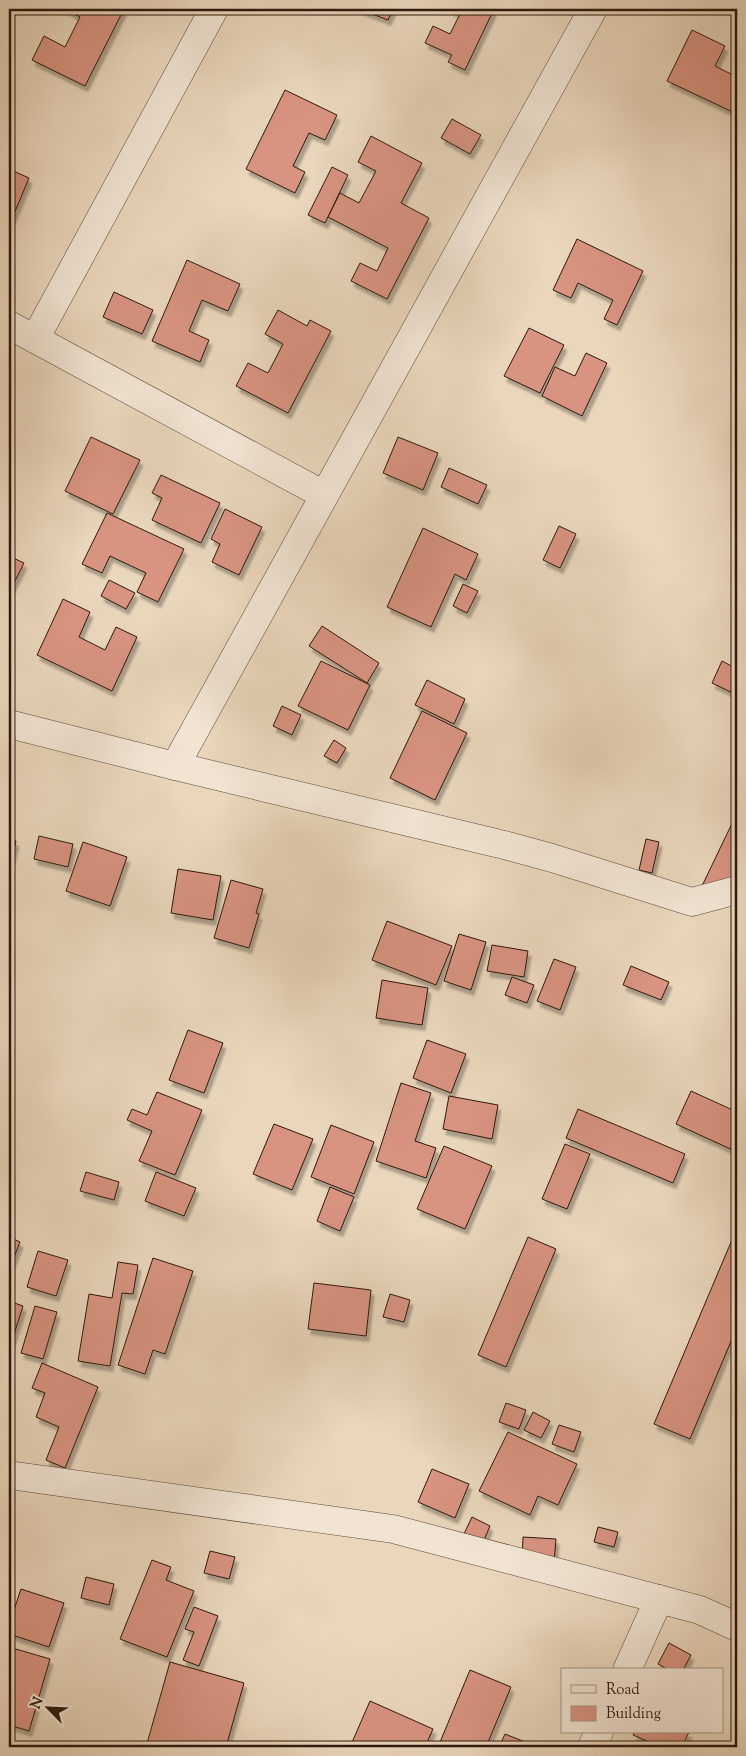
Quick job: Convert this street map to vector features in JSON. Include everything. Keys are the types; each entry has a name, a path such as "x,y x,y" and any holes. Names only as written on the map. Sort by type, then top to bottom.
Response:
{"street":[{"path":"35,339 214,9"},
{"path":"175,766 593,9"},
{"path":"9,325 324,495"},
{"path":"9,724 508,846 692,902 737,890"},
{"path":"9,1475 393,1529 700,1610 737,1627"},
{"path":"628,1668 659,1599"},
{"path":"592,1747 598,1734"}],"building":[{"path":"65,9 124,9 85,86 32,60 44,36 65,47 80,17"},
{"path":"359,9 393,9 388,20"},
{"path":"449,9 494,9 465,70 448,62 452,55 425,43 433,26 450,34 460,14"},
{"path":"692,30 725,46 715,66 737,77 737,114 667,81"},
{"path":"285,90 337,115 325,140 309,133 293,166 305,172 295,193 246,169"},
{"path":"452,119 481,135 470,154 441,138"},
{"path":"371,136 422,163 401,203 429,218 387,299 351,281 360,263 377,271 388,248 328,217 340,193 359,203 376,171 358,162"},
{"path":"332,167 348,175 325,223 308,215"},
{"path":"9,169 29,178 9,226"},
{"path":"577,239 643,271 617,325 604,319 613,300 578,283 571,298 553,290"},
{"path":"187,260 240,284 228,311 202,300 189,331 209,340 200,362 152,341"},
{"path":"114,292 153,310 142,334 103,317"},
{"path":"278,310 307,326 310,320 331,331 288,413 236,386 248,363 268,373 283,344 265,334"},
{"path":"529,328 564,345 540,393 504,376"},
{"path":"586,353 607,363 582,416 542,396 555,367 575,376"},
{"path":"91,437 140,460 113,514 65,491"},
{"path":"398,437 438,453 423,490 383,473"},
{"path":"449,468 487,485 478,504 441,487"},
{"path":"161,475 220,503 201,543 152,520 162,498 152,493"},
{"path":"225,509 262,527 239,575 212,562 220,544 211,539"},
{"path":"107,513 184,549 158,602 137,592 146,573 110,556 102,573 82,564"},
{"path":"559,526 576,534 560,568 543,560"},
{"path":"423,528 478,554 466,580 455,574 431,627 387,607"},
{"path":"9,556 24,563 9,593"},
{"path":"109,580 135,593 126,609 101,596"},
{"path":"463,584 478,591 467,613 453,606"},
{"path":"63,599 90,612 79,637 105,650 116,627 137,637 112,691 37,655"},
{"path":"322,626 379,663 367,683 309,646"},
{"path":"321,661 370,685 348,730 298,706"},
{"path":"722,661 737,669 737,695 712,683"},
{"path":"427,680 465,699 454,724 415,705"},
{"path":"282,706 301,715 292,735 273,726"},
{"path":"422,711 467,733 435,800 390,778"},
{"path":"334,740 346,748 337,763 324,756"},
{"path":"737,813 737,872 725,897 702,886"},
{"path":"39,836 73,844 68,867 34,859"},
{"path":"9,839 16,841 9,870"},
{"path":"646,839 659,842 652,873 639,870"},
{"path":"83,842 127,857 110,906 66,891"},
{"path":"178,869 221,876 213,920 171,913"},
{"path":"231,880 263,889 256,913 259,914 249,948 214,938"},
{"path":"387,921 452,946 436,985 372,960"},
{"path":"459,934 486,942 471,990 444,981"},
{"path":"492,945 528,951 524,977 487,971"},
{"path":"554,959 576,967 560,1010 537,1001"},
{"path":"631,966 669,982 661,1000 623,985"},
{"path":"512,977 534,985 527,1003 505,995"},
{"path":"382,980 428,988 422,1025 376,1018"},
{"path":"188,1030 223,1043 204,1093 169,1080"},
{"path":"427,1040 466,1054 451,1093 413,1078"},
{"path":"401,1083 431,1093 415,1141 436,1148 426,1178 376,1161"},
{"path":"691,1091 737,1112 737,1152 676,1124"},
{"path":"157,1092 202,1110 175,1175 139,1161 152,1131 127,1120 132,1109 147,1115"},
{"path":"449,1096 498,1105 492,1139 443,1129"},
{"path":"578,1109 685,1154 673,1183 566,1138"},
{"path":"274,1124 313,1139 292,1190 253,1174"},
{"path":"331,1125 374,1142 354,1194 311,1177"},
{"path":"565,1144 590,1154 567,1209 542,1199"},
{"path":"444,1146 492,1166 465,1229 417,1209"},
{"path":"86,1172 119,1182 114,1200 80,1191"},
{"path":"156,1172 196,1188 184,1216 145,1201"},
{"path":"330,1187 354,1197 340,1231 317,1221"},
{"path":"737,1228 737,1327 690,1439 654,1424"},
{"path":"9,1237 20,1242 9,1270"},
{"path":"528,1237 556,1249 506,1367 478,1355"},
{"path":"38,1251 68,1260 56,1296 27,1287"},
{"path":"153,1258 193,1271 165,1354 153,1350 145,1374 118,1365"},
{"path":"118,1262 138,1265 133,1294 122,1293 110,1366 78,1361 89,1294 112,1298"},
{"path":"314,1283 371,1290 366,1336 308,1329"},
{"path":"390,1294 410,1300 404,1322 383,1317"},
{"path":"9,1301 23,1306 9,1350"},
{"path":"35,1306 57,1312 43,1359 21,1353"},
{"path":"42,1363 98,1387 65,1468 46,1460 59,1427 36,1417 45,1393 32,1388"},
{"path":"506,1403 526,1410 519,1429 499,1422"},
{"path":"533,1412 550,1421 541,1438 524,1430"},
{"path":"559,1425 581,1432 574,1452 552,1444"},
{"path":"508,1432 577,1464 558,1505 538,1496 530,1515 479,1491"},
{"path":"432,1469 469,1484 455,1518 418,1502"},
{"path":"472,1517 490,1526 481,1547 462,1538"},
{"path":"598,1527 618,1532 614,1547 594,1542"},
{"path":"523,1537 556,1539 554,1563 522,1561"},
{"path":"210,1551 235,1557 229,1579 204,1573"},
{"path":"152,1560 171,1567 166,1580 194,1591 167,1657 120,1639"},
{"path":"86,1577 114,1584 109,1605 81,1598"},
{"path":"21,1589 64,1603 49,1647 9,1634 9,1625"},
{"path":"194,1607 218,1616 199,1666 183,1660 194,1632 185,1629"},
{"path":"669,1643 691,1655 684,1668 665,1668 658,1664"},
{"path":"9,1647 50,1659 29,1731 9,1725"},
{"path":"170,1662 244,1683 226,1747 146,1747"},
{"path":"470,1670 511,1687 486,1747 438,1747"},
{"path":"370,1701 433,1729 425,1747 350,1747"},
{"path":"505,1734 538,1747 499,1747"},
{"path":"688,1734 682,1747 661,1747 633,1735"}]}
